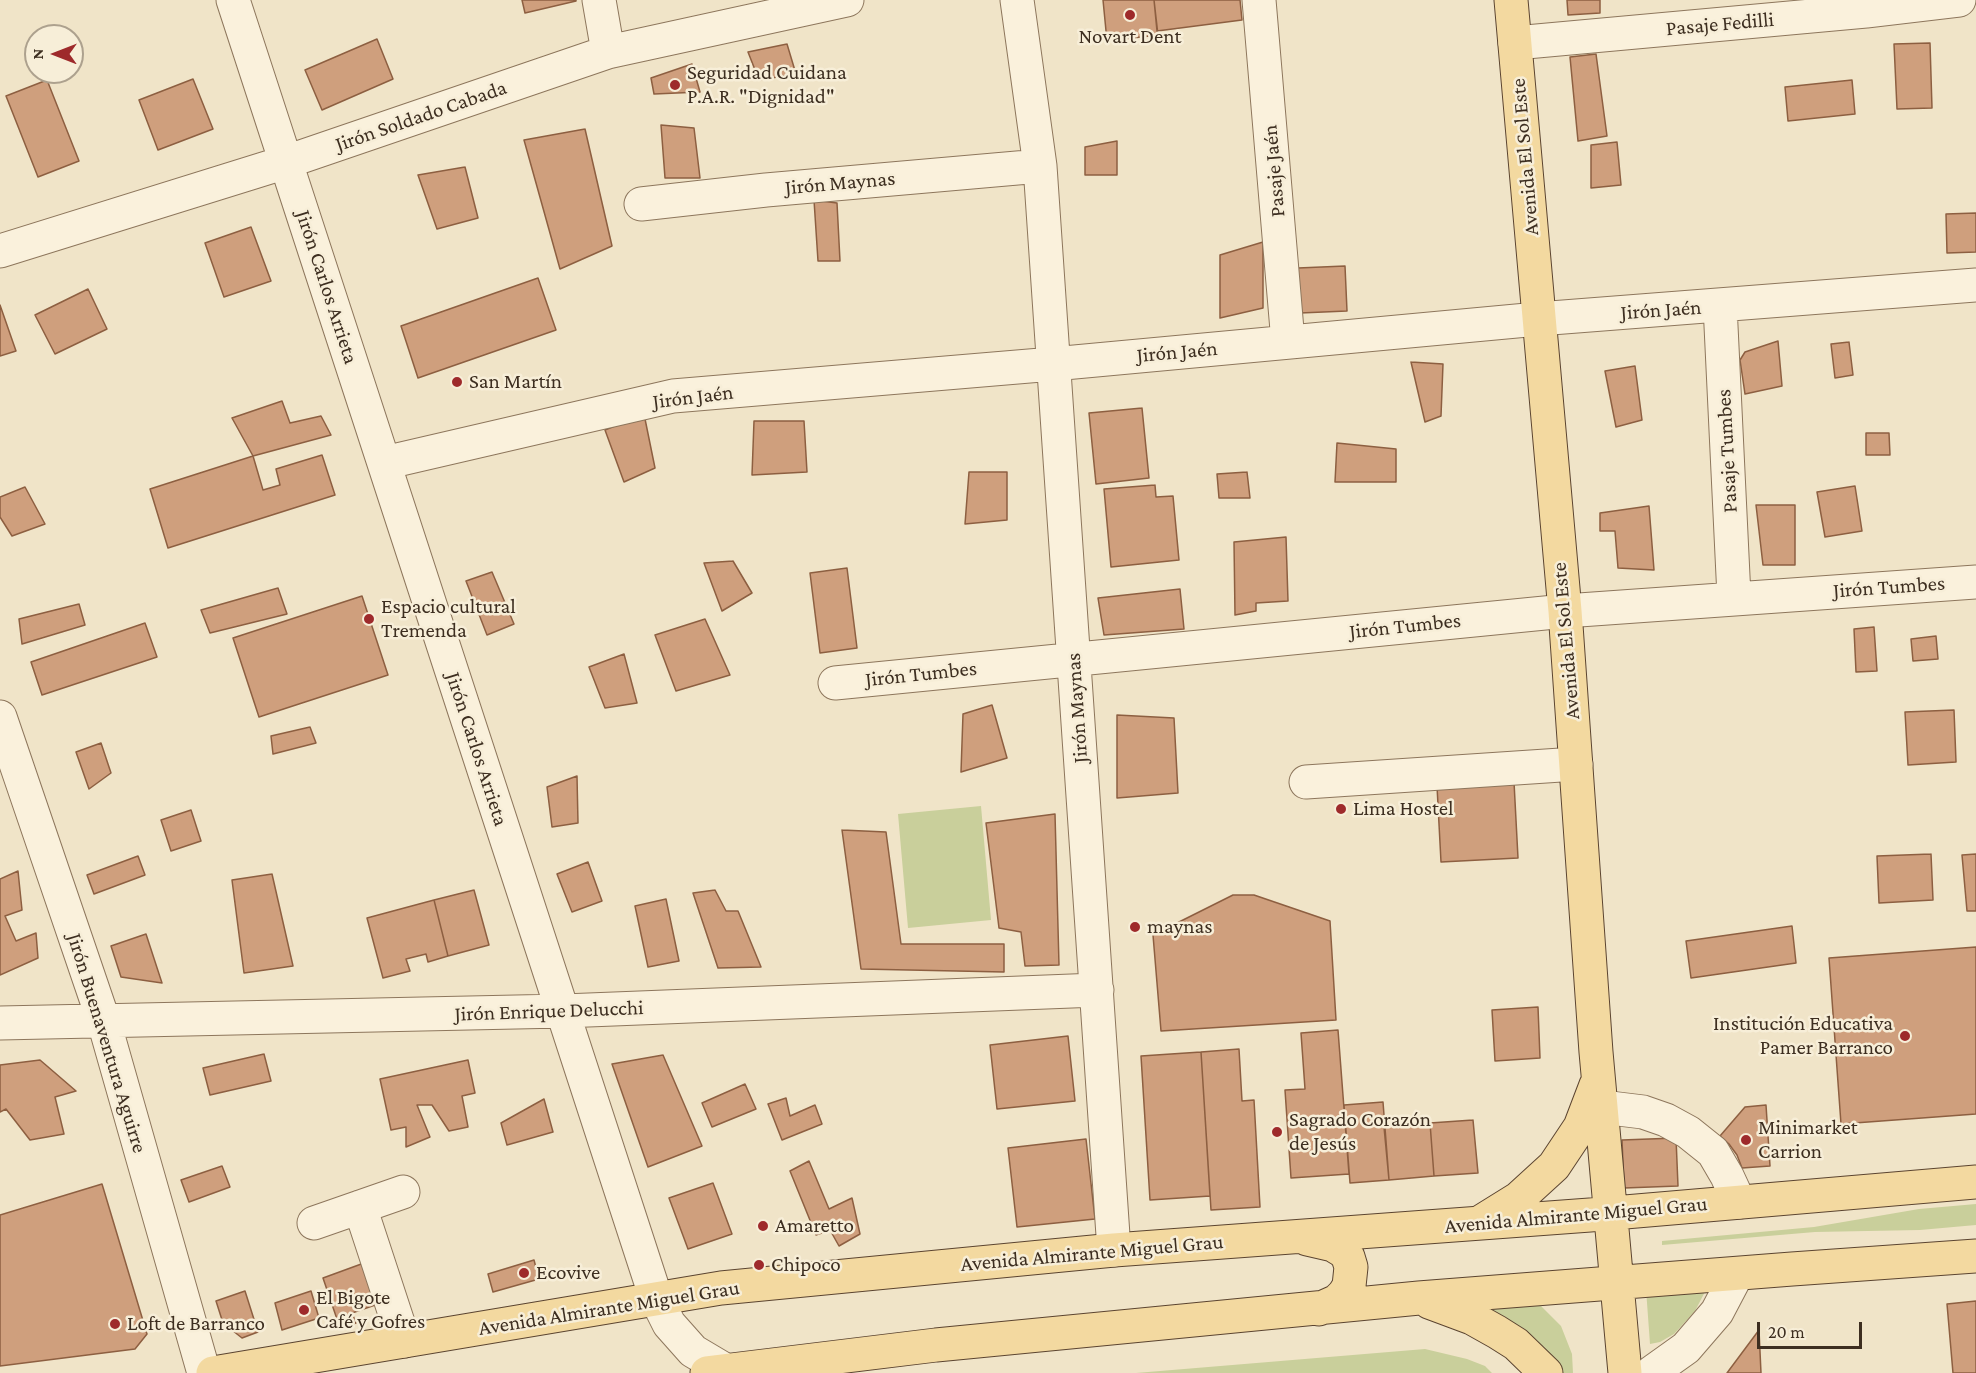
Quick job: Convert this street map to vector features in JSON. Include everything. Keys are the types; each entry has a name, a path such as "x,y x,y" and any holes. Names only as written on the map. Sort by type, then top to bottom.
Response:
{"main road":[{"name":"Avenida El Sol Este","path":"1511,0 1565,611 1600,1093 1624,1373"},
{"path":"1479,1223 1519,1198 1554,1166 1600,1093"},
{"name":"Avenida Almirante Miguel Grau","path":"213,1373 721,1288 1114,1250 1611,1213 1976,1182"},
{"path":"1286,1236 1320,1240 1343,1251 1348,1257 1351,1275 1349,1286 1337,1301 1319,1309"},
{"path":"716,1372 788,1368 959,1343 1419,1298 1976,1256"},
{"path":"1419,1298 1472,1318 1497,1332 1516,1344 1546,1373"}],"street":[{"name":"Jirón Carlos Arrieta","path":"233,0 656,1298 669,1324 716,1372"},
{"path":"599,0 608,52"},
{"name":"Jirón Soldado Cabada","path":"0,251 286,162 608,52 847,0"},
{"name":"Jirón Maynas","path":"1017,0 1040,166 1114,1250"},
{"name":"Pasaje Jaén","path":"1259,0 1288,342"},
{"name":"Pasaje Fedilli","path":"1515,43 1854,12 1959,0"},
{"name":"Jirón Maynas","path":"641,204 766,190 1040,166"},
{"name":"Jirón Jaén","path":"384,463 673,396 1053,364 1538,319 1976,285"},
{"name":"Pasaje Tumbes","path":"1720,305 1734,597"},
{"name":"Jirón Tumbes","path":"835,683 1565,611 1734,597 1976,582"},
{"name":"Jirón Buenaventura Aguirre","path":"0,717 104,1022 204,1373"},
{"path":"1306,782 1576,764"},
{"name":"Jirón Enrique Delucchi","path":"0,1023 563,1011 1097,990"},
{"path":"1600,1093 1666,1120 1688,1132 1713,1152 1739,1202"},
{"path":"314,1223 403,1192"},
{"path":"360,1207 404,1341"},
{"path":"1651,1373 1686,1348 1717,1312 1737,1274"}],"green space":[{"path":"981,806 991,920 908,928 898,814"},
{"path":"1976,1204 1976,1225 1920,1230 1815,1232 1662,1245 1662,1241 1814,1227 1919,1209"},
{"path":"1708,1286 1695,1311 1674,1334 1660,1342 1650,1344 1646,1289"},
{"path":"1471,1305 1540,1305 1561,1326 1572,1354 1573,1373 1560,1373"},
{"path":"1425,1349 1467,1359 1485,1366 1492,1373 1136,1373"}],"building":[{"path":"522,0 576,0 576,1 525,13"},
{"name":"Novart Dent","path":"1103,0 1154,0 1158,35 1107,41"},
{"path":"1154,0 1240,0 1242,20 1157,31"},
{"path":"1567,0 1600,0 1600,13 1568,15"},
{"path":"377,39 393,79 322,110 305,70"},
{"path":"1930,43 1932,108 1897,109 1894,44"},
{"path":"787,44 796,74 759,80 748,52"},
{"path":"1596,54 1607,136 1578,141 1570,57"},
{"name":"Seguridad Cuidana P.A.R. \"Dignidad\"","path":"692,64 700,92 654,94 651,78"},
{"path":"193,79 213,129 158,150 139,100"},
{"path":"1852,80 1855,114 1788,121 1785,87"},
{"path":"37,84 49,84 79,161 38,177 6,96"},
{"path":"661,125 694,128 700,178 665,178"},
{"path":"585,129 612,246 560,269 524,140"},
{"path":"1117,141 1117,175 1085,175 1085,147"},
{"path":"1617,142 1621,185 1591,188 1591,145"},
{"path":"465,167 478,218 437,229 418,175"},
{"path":"814,200 837,203 840,261 818,261"},
{"path":"1976,213 1976,252 1947,253 1946,214"},
{"path":"251,227 271,281 224,297 205,243"},
{"path":"1263,242 1263,308 1220,318 1220,255"},
{"path":"1345,266 1347,311 1300,313 1298,268"},
{"path":"538,278 556,330 418,378 401,326"},
{"path":"88,289 107,329 55,354 35,315"},
{"path":"0,305 16,351 0,356"},
{"path":"1778,341 1782,386 1745,394 1740,360 1745,352"},
{"path":"1849,342 1853,375 1835,378 1831,344"},
{"path":"1411,362 1443,364 1441,416 1425,422"},
{"path":"1635,366 1642,420 1616,427 1605,371"},
{"path":"282,401 290,423 321,416 331,435 253,456 232,418"},
{"path":"1142,408 1149,478 1096,484 1089,413"},
{"path":"644,414 655,468 624,482 605,430"},
{"path":"754,421 804,421 807,472 752,475"},
{"path":"1866,433 1889,433 1890,455 1866,455"},
{"path":"1337,443 1396,449 1396,482 1335,482"},
{"path":"322,455 335,495 168,548 150,489 253,456 263,490 280,485 276,469"},
{"path":"969,472 1007,472 1007,520 965,524"},
{"path":"1247,472 1250,498 1219,498 1217,474"},
{"path":"1155,485 1156,497 1173,496 1179,560 1111,567 1104,489"},
{"path":"1855,486 1862,531 1825,537 1817,492"},
{"path":"25,487 45,524 12,536 0,517 0,497"},
{"path":"1756,505 1795,505 1795,565 1763,565"},
{"path":"1649,506 1654,570 1618,568 1615,531 1600,531 1600,513"},
{"path":"1286,537 1288,601 1256,603 1256,611 1235,615 1234,542"},
{"path":"733,561 752,593 722,611 704,563"},
{"path":"847,568 857,648 820,653 810,573"},
{"path":"492,572 514,624 487,635 466,581"},
{"path":"278,588 287,614 210,633 201,610"},
{"path":"1180,589 1184,629 1104,635 1098,598"},
{"path":"362,596 388,675 259,717 233,638"},
{"path":"79,604 85,625 22,644 19,619"},
{"path":"705,619 730,675 676,691 655,635"},
{"path":"145,623 157,657 42,695 31,662"},
{"path":"1874,627 1877,671 1856,672 1854,629"},
{"path":"1936,636 1938,659 1913,661 1911,639"},
{"path":"624,654 637,703 605,708 589,667"},
{"path":"992,705 1007,758 961,772 963,714"},
{"path":"1954,710 1956,762 1908,765 1905,712"},
{"path":"1117,715 1174,718 1178,793 1117,798"},
{"path":"310,727 316,743 273,754 271,736"},
{"path":"101,743 111,773 89,789 76,752"},
{"path":"577,776 578,823 552,827 547,787"},
{"path":"1514,782 1518,858 1441,862 1437,786"},
{"path":"191,810 201,841 171,851 161,820"},
{"path":"1055,814 1059,965 1025,966 1021,932 999,928 986,823"},
{"path":"842,830 886,832 901,944 1004,944 1004,972 861,969"},
{"path":"1931,854 1933,900 1879,903 1877,856"},
{"path":"1976,854 1976,911 1967,911 1962,855"},
{"path":"138,856 145,875 94,894 87,875"},
{"path":"588,862 602,901 572,912 557,874"},
{"path":"18,871 22,910 5,916 16,941 36,933 38,958 0,975 0,879"},
{"path":"272,874 293,966 244,973 232,880"},
{"path":"474,890 489,945 448,956 434,900"},
{"path":"715,890 726,911 738,911 761,967 718,968 693,893"},
{"path":"1233,895 1254,895 1330,921 1336,1020 1161,1031 1153,935"},
{"path":"666,899 679,961 648,967 635,906"},
{"path":"434,900 448,956 428,962 426,954 406,959 410,971 383,978 367,918"},
{"path":"1792,926 1796,963 1691,978 1686,941"},
{"path":"146,934 162,983 121,977 111,946"},
{"name":"Institución Educativa Pamer Barranco","path":"1976,947 1976,1114 1841,1124 1829,958"},
{"path":"1538,1007 1540,1058 1495,1061 1492,1010"},
{"path":"1338,1030 1349,1174 1291,1178 1285,1090 1305,1089 1301,1033"},
{"path":"1068,1036 1075,1101 997,1109 990,1045"},
{"path":"1239,1049 1242,1101 1254,1100 1260,1207 1211,1210 1201,1052"},
{"path":"1201,1052 1210,1196 1150,1200 1141,1056"},
{"path":"264,1054 271,1081 210,1095 203,1068"},
{"path":"663,1055 702,1146 648,1167 612,1064"},
{"path":"40,1060 76,1091 55,1097 64,1134 30,1140 6,1109 0,1112 0,1065"},
{"path":"468,1060 475,1093 462,1096 468,1127 449,1131 432,1105 417,1105 430,1137 406,1147 406,1127 391,1130 380,1079"},
{"path":"745,1084 756,1109 712,1127 702,1103"},
{"path":"786,1098 790,1116 815,1105 822,1124 782,1140 768,1104"},
{"path":"544,1099 553,1132 507,1145 501,1123"},
{"path":"1383,1102 1389,1180 1350,1183 1344,1105"},
{"name":"Minimarket Carrion","path":"1766,1105 1770,1166 1742,1168 1737,1155 1720,1136 1745,1107"},
{"path":"1473,1120 1478,1173 1434,1176 1430,1123"},
{"path":"1430,1123 1434,1176 1389,1180 1384,1127"},
{"path":"1676,1138 1678,1186 1624,1188 1622,1140"},
{"path":"1086,1139 1095,1219 1017,1227 1008,1148"},
{"path":"809,1161 829,1209 852,1198 860,1234 839,1246 830,1230 816,1235 790,1171"},
{"path":"222,1166 230,1187 189,1202 181,1180"},
{"path":"713,1183 732,1234 688,1249 669,1198"},
{"path":"102,1184 147,1334 135,1349 0,1366 0,1215"},
{"path":"534,1260 539,1279 493,1292 488,1274"},
{"path":"364,1263 378,1304 352,1313 356,1323 340,1328 323,1278"},
{"path":"245,1291 258,1332 242,1338 223,1323 216,1301"},
{"path":"311,1291 319,1318 282,1330 275,1303"},
{"path":"1976,1301 1976,1373 1953,1373 1947,1304"},
{"path":"1759,1330 1761,1373 1727,1373"}],"place":[{"name":"Novart Dent","path":"1130,15"},
{"name":"Seguridad Cuidana P.A.R. \"Dignidad\"","path":"675,85"},
{"name":"San Martín","path":"457,382"},
{"name":"Espacio cultural Tremenda","path":"369,619"},
{"name":"Lima Hostel","path":"1341,809"},
{"name":"maynas","path":"1135,927"},
{"name":"Institución Educativa Pamer Barranco","path":"1905,1036"},
{"name":"Sagrado Corazón de Jesús","path":"1277,1132"},
{"name":"Minimarket Carrion","path":"1746,1140"},
{"name":"Amaretto","path":"763,1226"},
{"name":"Chipoco","path":"759,1265"},
{"name":"Ecovive","path":"524,1273"},
{"name":"El Bigote Café y Gofres","path":"304,1310"},
{"name":"Loft de Barranco","path":"115,1324"}]}
